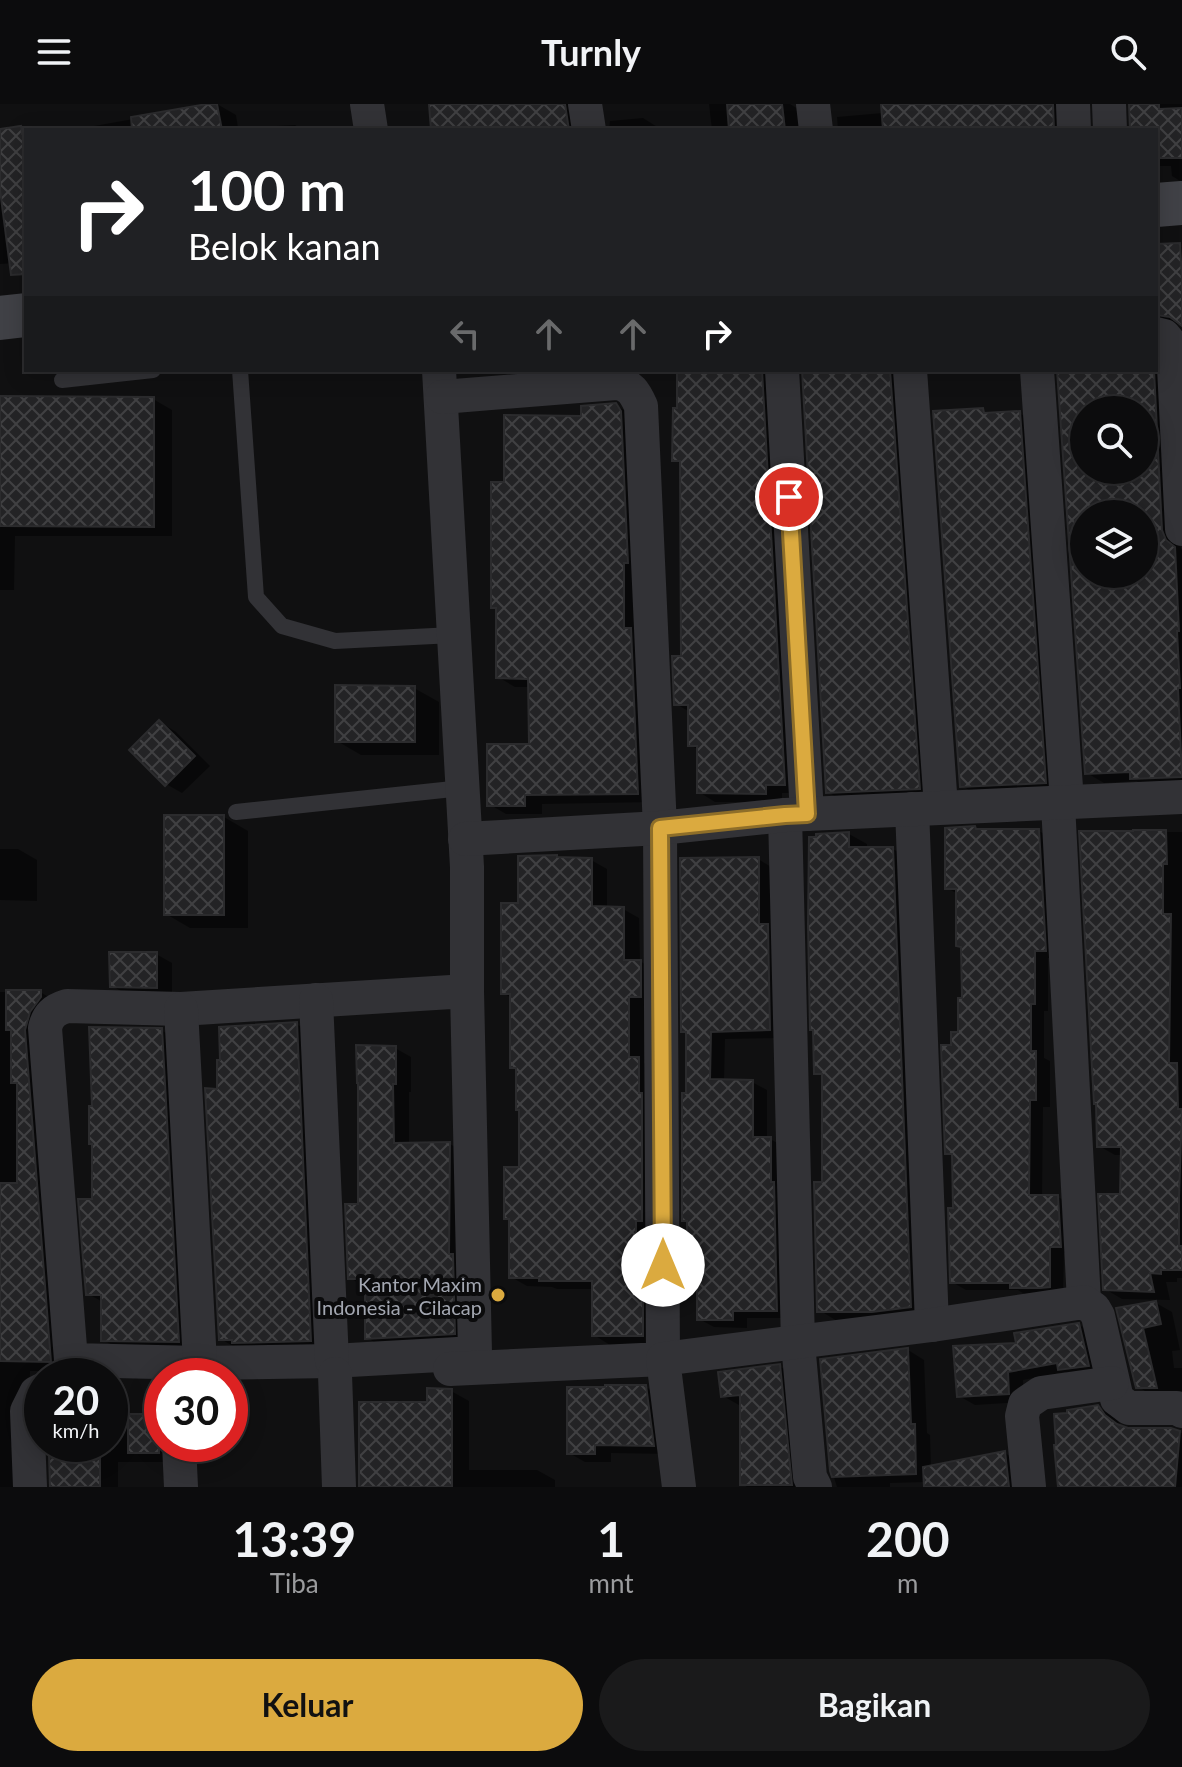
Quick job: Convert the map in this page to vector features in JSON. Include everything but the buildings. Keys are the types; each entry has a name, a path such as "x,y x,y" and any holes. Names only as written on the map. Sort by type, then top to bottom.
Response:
{"street":[{"path":"367,104 371,128"},
{"path":"585,104 589,128"},
{"path":"813,104 816,128"},
{"path":"1073,104 1074,128"},
{"path":"1109,104 1110,128"},
{"path":"1158,205 1182,203"},
{"path":"0,318 24,315"},
{"path":"1158,334 1164,336 1173,347 1182,529"},
{"path":"782,372 796,814 798,1343 810,1477 815,1487"},
{"path":"910,372 926,808 932,1325"},
{"path":"1037,372 1062,803 1084,1302"},
{"path":"248,1377 475,1353 465,839 440,383 625,384 635,392 641,406 660,828 663,1359 679,1487"},
{"path":"465,839 660,828 796,814 1182,797"},
{"path":"144,1362 71,1360 45,1028 53,1012 67,1006 181,1009 467,991"},
{"path":"316,1000 339,1487"},
{"path":"181,1009 200,1358"},
{"path":"248,1365 333,1368 663,1359 1084,1302 1098,1316 1117,1399 1129,1408 1177,1408 1182,1411"},
{"path":"1029,1487 1022,1416 1025,1404 1041,1393 1112,1383"},
{"path":"29,1462 30,1487"},
{"path":"180,1462 181,1487"}],"lane":[{"path":"62,380 135,372"},
{"path":"240,372 256,597 282,626 335,641 453,635"},
{"path":"236,812 462,788"}],"place":[{"name":"Kantor Maxim Indonesia - Cilacap","path":"498,1295"}],"route":[{"path":"663,1265 660,828 807,814 789,497"}]}
